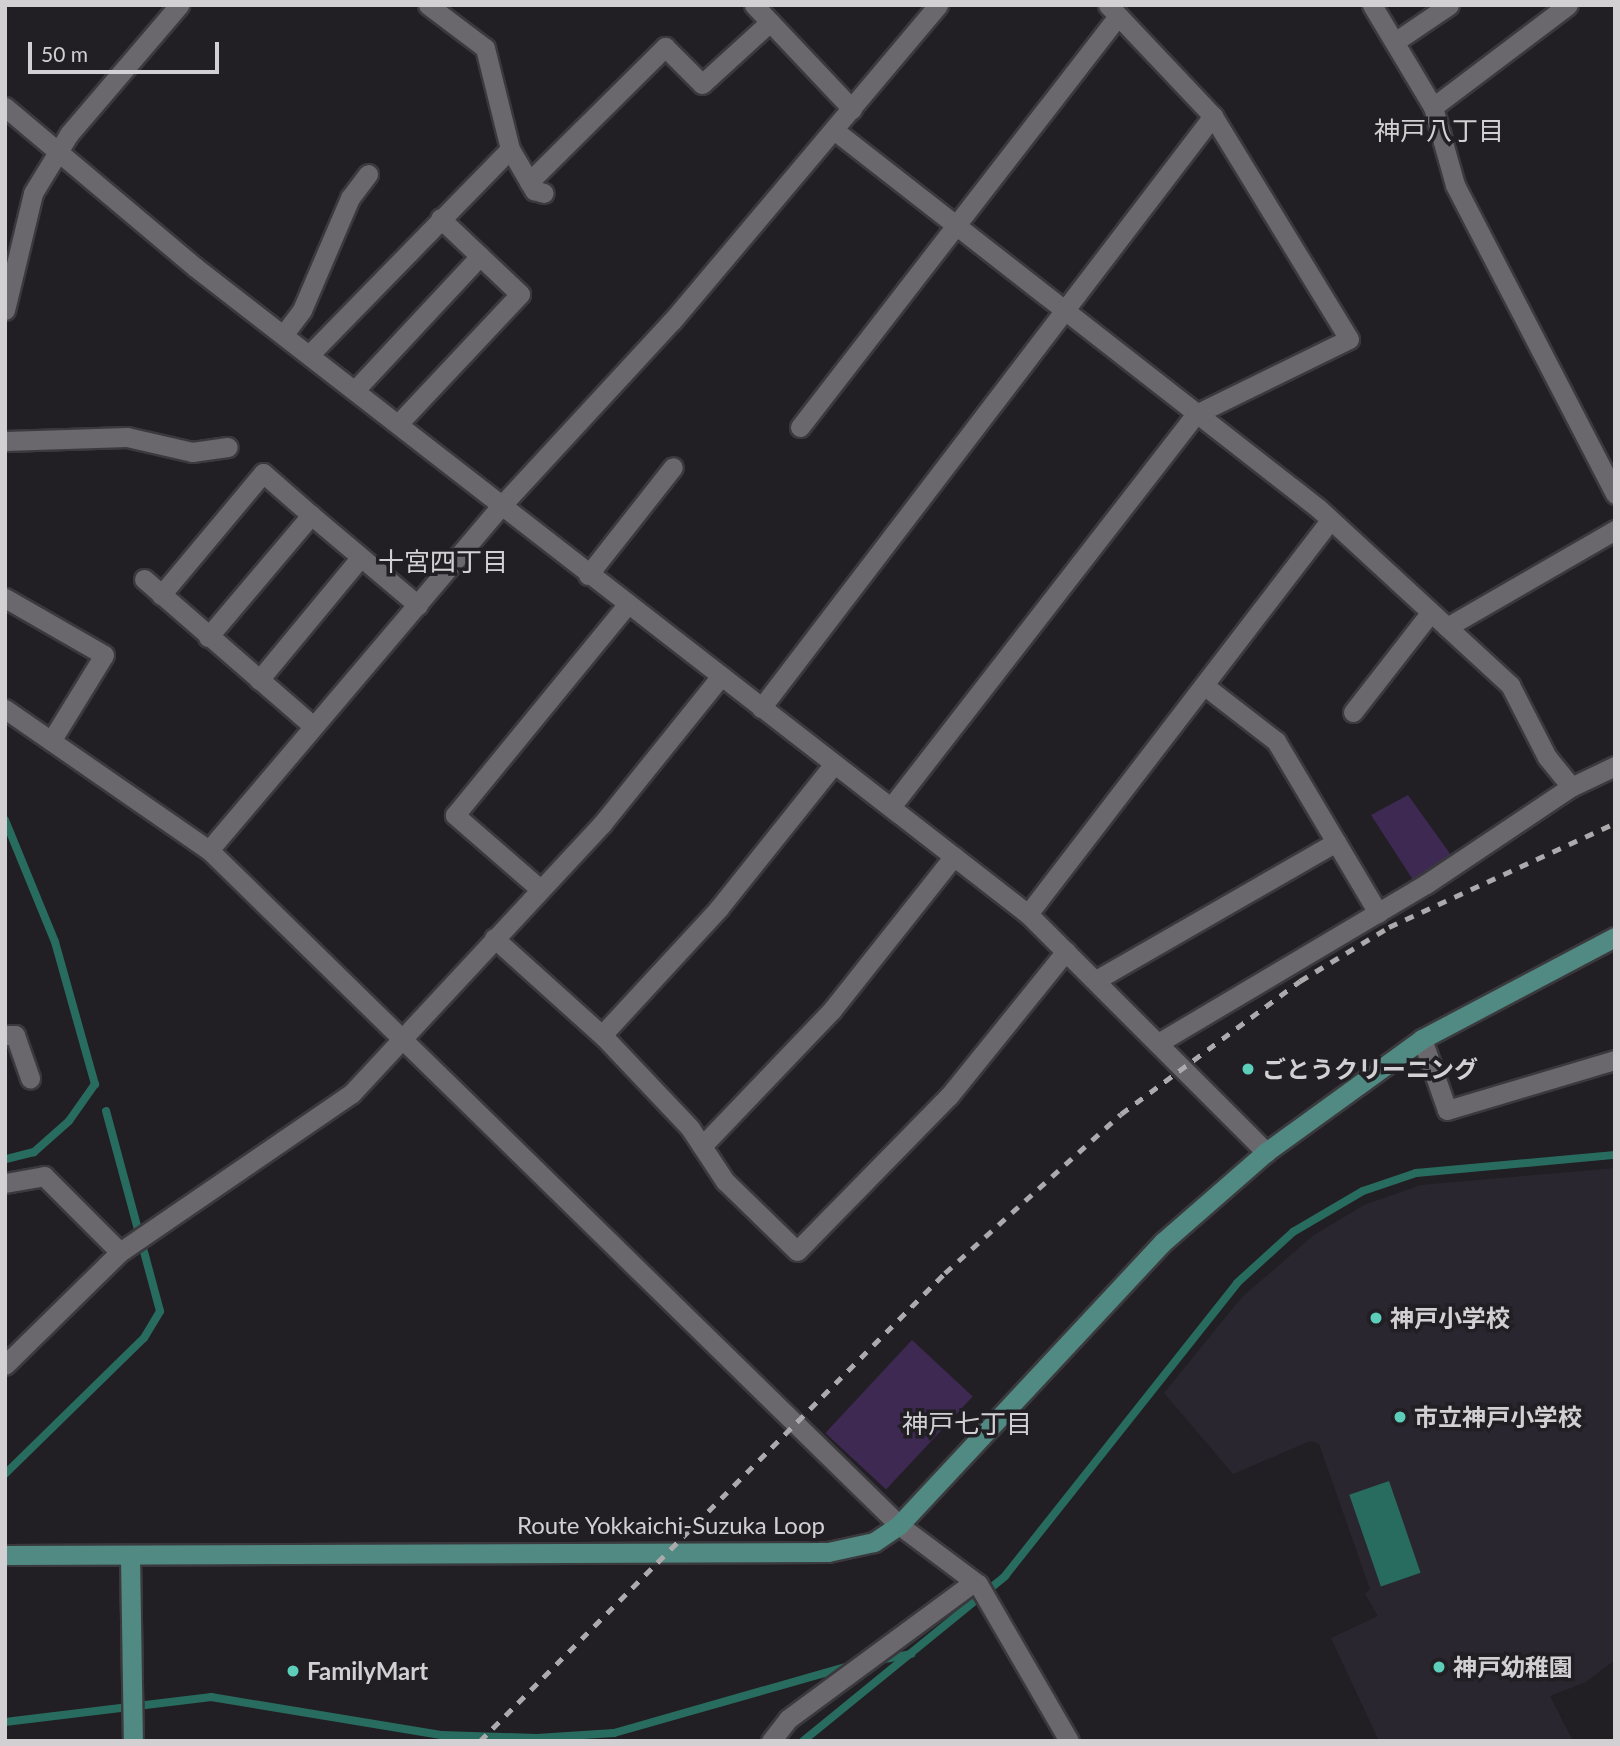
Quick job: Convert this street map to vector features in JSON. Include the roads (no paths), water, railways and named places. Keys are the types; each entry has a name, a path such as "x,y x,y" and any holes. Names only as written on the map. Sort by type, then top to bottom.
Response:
{"main road":[{"name":"Route Yokkaichi-Suzuka Loop","path":"5,1555 828,1552 874,1542 899,1525 1163,1242 1266,1152 1422,1039 1615,937"},
{"path":"130,1556 133,1732"}],"street":[{"path":"5,310 7,271 33,193 56,154 179,5"},
{"path":"428,5 485,48 510,149 537,188 665,47 702,84 770,22"},
{"path":"754,5 852,109"},
{"path":"209,850 501,506 672,321 938,5"},
{"path":"1372,5 1396,41 1433,107 1455,185 1615,494"},
{"path":"1396,41 1449,5"},
{"path":"1433,107 1567,5"},
{"path":"800,427 955,225 1113,11 1213,116 1349,339 1196,414 891,807"},
{"path":"5,107 56,154 501,506 1028,914 1266,1152"},
{"path":"761,708 1213,116"},
{"path":"834,130 1196,414 1329,522 1447,627 1510,685 1547,757 1571,787"},
{"path":"310,354 510,149"},
{"path":"284,334 302,310 349,198 368,174"},
{"path":"398,424 520,294 440,218"},
{"path":"356,389 480,256"},
{"path":"5,441 127,437 192,452 228,447"},
{"path":"589,575 673,467"},
{"path":"161,594 264,473 360,558 418,604"},
{"path":"208,637 311,515"},
{"path":"1028,914 1329,522"},
{"path":"1447,627 1615,530"},
{"path":"258,680 360,558"},
{"path":"144,579 313,726"},
{"path":"5,598 104,655 51,741"},
{"path":"540,889 455,815 627,605"},
{"path":"1353,712 1430,613"},
{"path":"5,1365 128,1246 351,1094 401,1035 602,824 721,677"},
{"path":"1205,686 1276,741 1378,913"},
{"path":"5,709 209,850 899,1525 976,1583 1069,1741"},
{"path":"602,1035 719,908 834,764"},
{"path":"1158,1043 1378,913 1571,787 1615,766"},
{"path":"1096,980 1336,842"},
{"path":"702,1146 832,1010 954,856"},
{"path":"494,937 602,1035 702,1146 725,1181 797,1251 949,1096 1066,951"},
{"path":"5,1035 15,1035 30,1078"},
{"path":"1422,1039 1447,1110 1615,1060"},
{"path":"5,1183 44,1176 128,1246"},
{"path":"771,1741 788,1719 847,1680 976,1583"}],"waterway":[{"path":"5,820 55,942 95,1084 69,1121 34,1152 5,1159"},
{"path":"5,1474 144,1338 160,1311 106,1111"},
{"path":"803,1741 1005,1576 1237,1283 1293,1232 1363,1191 1416,1173 1615,1155"},
{"path":"875,1661 911,1654"},
{"path":"5,1722 211,1697 441,1735 537,1738 614,1733 849,1666"}],"railway":[{"path":"480,1741 945,1273 1121,1114 1300,981 1389,927 1615,823"}],"place":[{"name":"ごとうクリーニング","path":"1248,1069"},
{"name":"神戸小学校","path":"1376,1318"},
{"name":"市立神戸小学校","path":"1400,1417"},
{"name":"神戸幼稚園","path":"1439,1667"},
{"name":"FamilyMart","path":"293,1671"}],"district":[{"name":"神戸八丁目","path":"1439,131"},
{"name":"十宮四丁目","path":"443,562"},
{"name":"神戸七丁目","path":"967,1424"}]}
